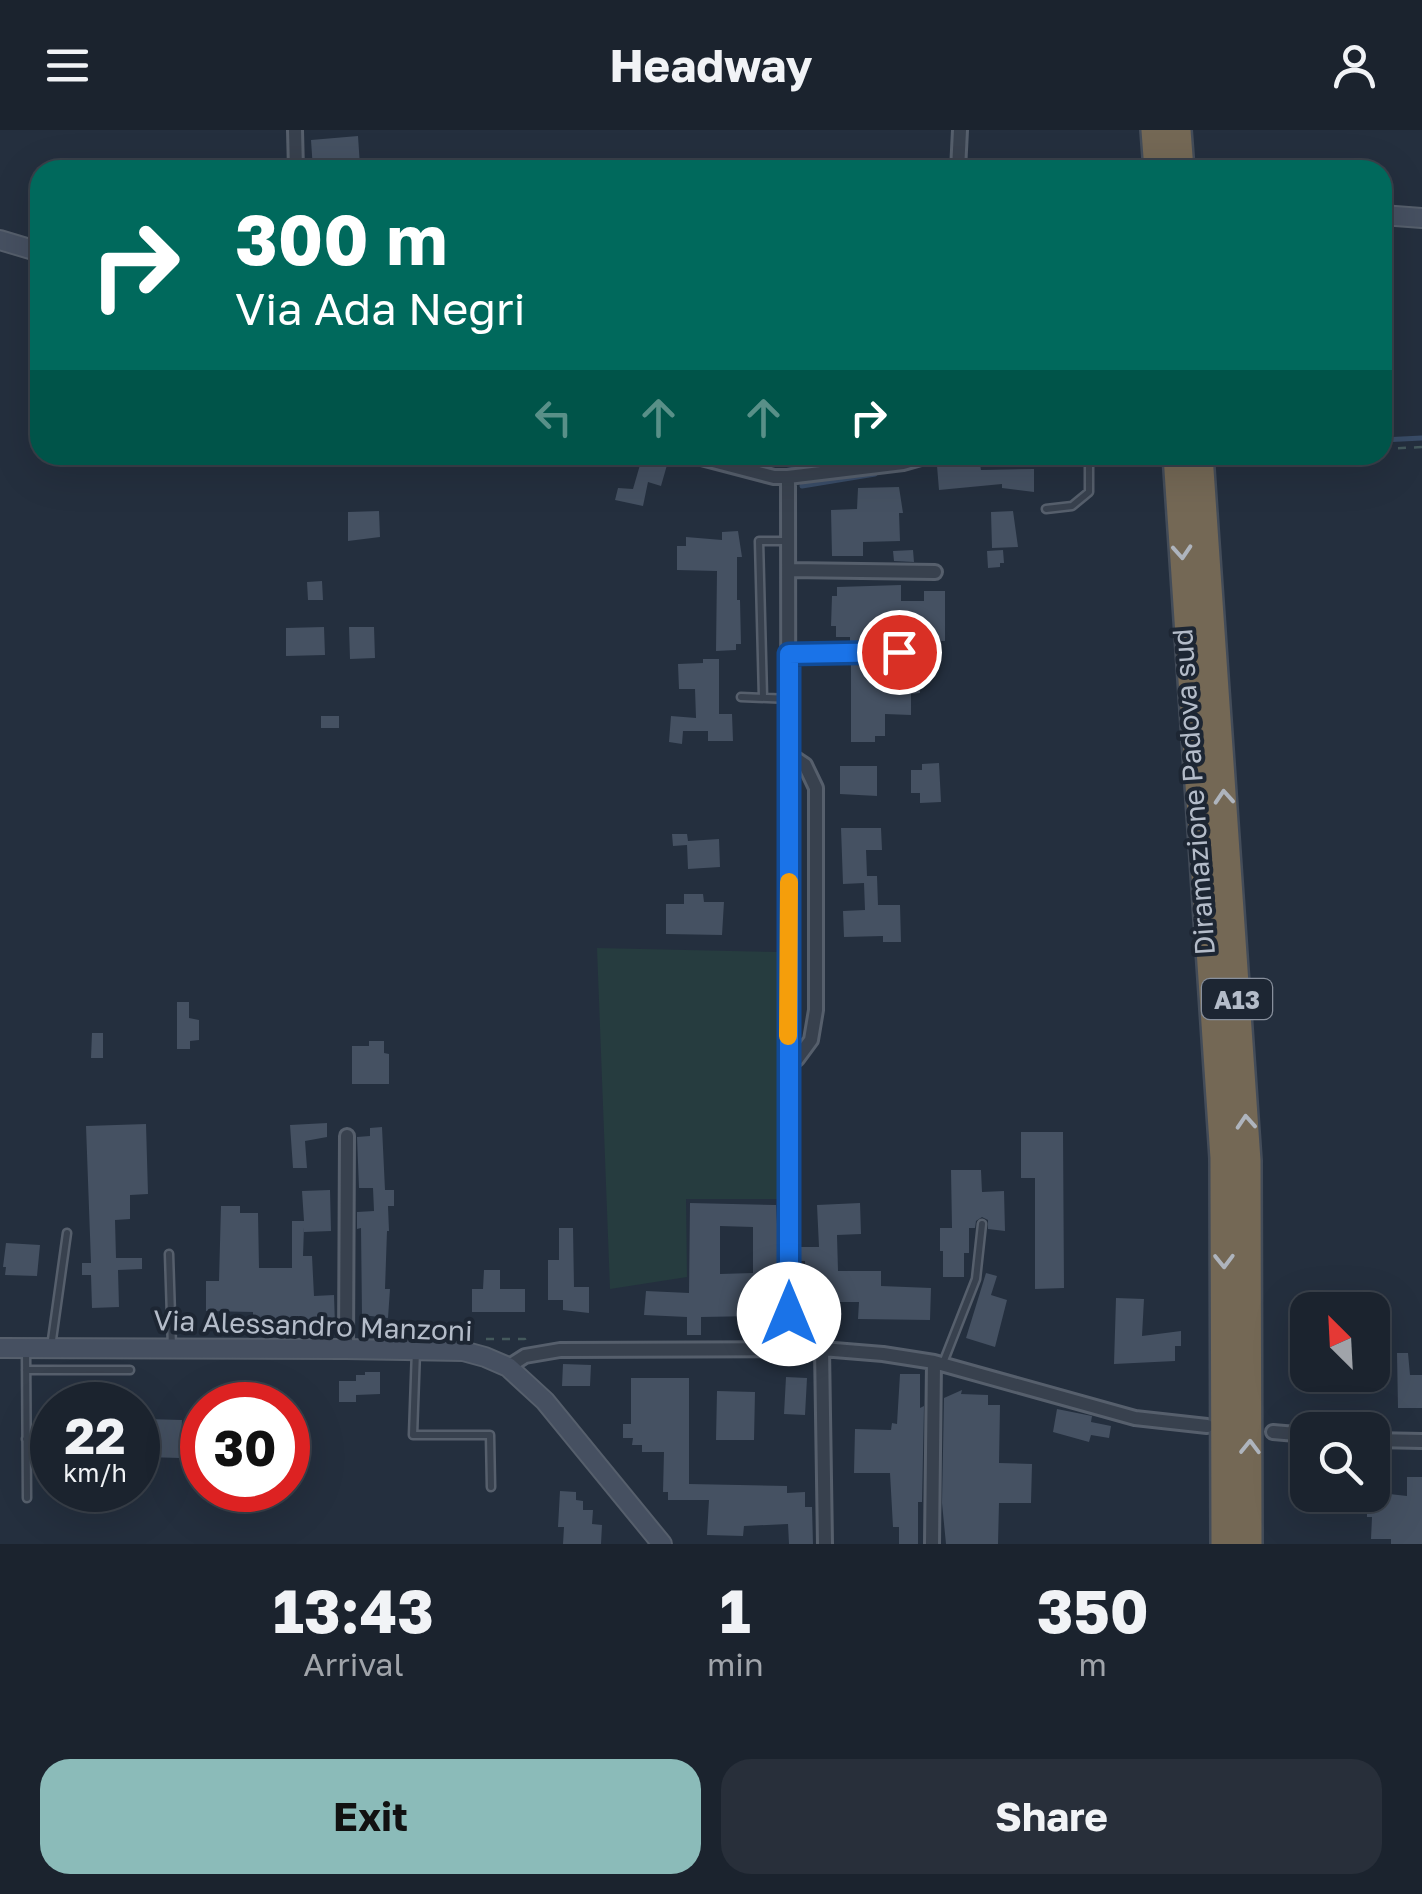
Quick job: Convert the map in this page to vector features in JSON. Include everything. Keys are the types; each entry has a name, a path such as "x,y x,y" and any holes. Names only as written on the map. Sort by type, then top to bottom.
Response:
{"highway":[{"path":"1154,130 1156,160"},
{"path":"1178,130 1180,160"},
{"name":"Diramazione Padova sud","path":"1177,465 1223,1158 1224,1544"},
{"name":"Diramazione Padova sud","path":"1201,465 1248,1160 1249,1544"}],"street":[{"path":"294,130 296,160"},
{"path":"958,160 960,130"},
{"path":"1392,216 1422,218"},
{"path":"0,240 30,249"},
{"path":"733,465 788,478 881,465"},
{"path":"788,478 789,1351"},
{"path":"789,570 935,572"},
{"path":"789,654 899,652"},
{"path":"788,1058 798,1059 811,1040 816,1010 818,931 816,788 805,765 790,756"},
{"path":"346,1136 346,1348"},
{"name":"Via Alessandro Manzoni","path":"0,1348 463,1351 508,1367 565,1424 662,1544"},
{"path":"508,1367 525,1356 560,1350 822,1350 883,1354 938,1363 1135,1418 1208,1426"},
{"path":"822,1350 825,1544"},
{"path":"932,1544 938,1363"},
{"path":"1273,1432 1290,1433"},
{"path":"1390,1440 1422,1441"}],"lane":[{"path":"1046,509 1072,506 1088,492 1089,465"},
{"path":"763,697 760,541 788,541"},
{"path":"741,696 790,699"},
{"path":"938,1363 976,1278 982,1224"},
{"path":"51,1348 67,1233"},
{"path":"169,1254 172,1348"},
{"path":"26,1348 27,1498"},
{"path":"416,1350 413,1435 490,1435 491,1487"},
{"path":"26,1370 130,1370"}],"path":[{"path":"1392,448 1422,447"}],"green space":[{"path":"597,948 778,952 779,1199 686,1199 687,1277 610,1289"}],"building":[{"path":"358,136 360,160 312,160 311,140"},
{"path":"640,465 667,465 661,486 648,482 643,506 615,500 618,488 633,489"},
{"path":"937,466 1034,469 1034,492 1002,488 1002,484 939,490"},
{"path":"899,487 903,513 899,513 900,541 863,542 863,556 832,556 831,510 857,509 858,488"},
{"path":"379,511 380,537 348,541 348,512"},
{"path":"1013,511 1018,547 992,548 991,512"},
{"path":"738,531 742,557 737,557 741,644 736,644 736,650 716,651 717,571 677,570 677,546 686,546 686,537 722,540 722,532"},
{"path":"913,550 914,562 894,561 893,551"},
{"path":"1003,550 1004,563 988,568 987,551"},
{"path":"322,581 323,600 308,600 307,582"},
{"path":"901,585 901,601 924,601 924,591 945,591 945,641 924,641 924,632 867,637 867,642 836,637 836,626 831,626 832,596 837,596 837,587"},
{"path":"324,627 325,655 286,656 286,628"},
{"path":"349,627 374,627 375,658 350,659"},
{"path":"703,659 719,659 719,714 732,714 733,741 708,741 708,731 683,731 682,744 669,742 671,716 696,718 695,689 679,689 678,664 703,663"},
{"path":"851,662 867,662 867,668 920,667 920,693 911,694 911,715 885,714 885,736 875,736 875,742 851,742"},
{"path":"321,716 339,716 339,728 321,728"},
{"path":"939,763 941,802 920,803 920,793 911,793 911,770 922,770 922,764"},
{"path":"840,766 877,766 877,796 840,794"},
{"path":"841,828 881,828 882,850 866,850 867,876 877,876 878,905 900,905 901,942 883,942 883,936 844,937 843,911 865,910 864,883 843,884"},
{"path":"672,834 687,834 688,841 719,839 720,867 688,869 687,845 673,846"},
{"path":"684,894 703,894 704,902 724,902 722,935 666,934 666,904 684,904"},
{"path":"177,1002 189,1002 189,1018 199,1020 199,1040 190,1041 190,1049 177,1049"},
{"path":"92,1033 103,1033 103,1058 91,1058"},
{"path":"369,1041 384,1041 384,1053 389,1054 389,1084 352,1084 352,1046 369,1046"},
{"path":"327,1123 327,1137 305,1141 307,1168 293,1168 290,1125"},
{"path":"146,1124 148,1194 130,1195 130,1219 115,1220 116,1258 142,1258 142,1269 118,1270 119,1307 92,1308 91,1275 82,1275 82,1263 91,1263 86,1126"},
{"path":"382,1127 385,1190 394,1190 394,1206 388,1206 388,1318 362,1315 361,1228 357,1229 357,1212 374,1211 373,1188 359,1188 357,1137 370,1136 370,1128"},
{"path":"1021,1132 1063,1132 1064,1288 1035,1289 1035,1178 1021,1178"},
{"path":"951,1170 981,1170 982,1192 1004,1191 1005,1231 988,1229 988,1220 982,1217 975,1228 969,1228 964,1277 943,1277 940,1228 952,1228"},
{"path":"330,1190 331,1231 304,1232 304,1227 303,1256 312,1256 314,1296 334,1295 335,1325 253,1326 253,1312 206,1311 206,1281 219,1281 221,1206 240,1206 240,1213 258,1213 259,1268 292,1268 292,1221 304,1221 302,1191"},
{"path":"690,1203 776,1205 779,1262 774,1335 756,1335 756,1316 701,1317 701,1335 687,1335 687,1317 644,1315 646,1291 689,1293","holes":["720,1226 753,1227 753,1273 720,1274"]},
{"path":"860,1203 861,1234 837,1235 838,1271 881,1271 881,1286 931,1288 930,1320 858,1319 859,1302 832,1302 833,1323 802,1324 800,1287 806,1287 805,1261 799,1261 799,1247 819,1247 817,1205"},
{"path":"559,1228 573,1228 574,1287 589,1287 589,1313 563,1310 563,1300 548,1300 548,1260 559,1260"},
{"path":"6,1243 40,1245 37,1276 5,1275"},
{"path":"484,1270 500,1270 500,1289 525,1289 525,1312 472,1312 472,1289 483,1289"},
{"path":"986,1273 997,1276 991,1295 1007,1300 995,1347 966,1338"},
{"path":"1116,1298 1144,1299 1142,1336 1181,1331 1175,1361 1114,1364"},
{"path":"1397,1353 1408,1353 1410,1375 1422,1375 1422,1408 1398,1408"},
{"path":"563,1364 591,1365 590,1386 562,1386"},
{"path":"380,1372 380,1394 356,1395 356,1402 339,1402 339,1381 356,1381 356,1375"},
{"path":"900,1374 920,1374 920,1408 924,1406 918,1544 899,1544 899,1527 893,1527 890,1473 854,1473 855,1429 891,1430 892,1423 897,1424"},
{"path":"786,1377 807,1378 805,1415 784,1414"},
{"path":"631,1378 689,1378 689,1484 787,1486 787,1493 805,1492 805,1507 812,1507 813,1544 789,1544 788,1524 744,1526 743,1536 707,1535 709,1500 668,1500 668,1492 663,1492 664,1452 642,1452 642,1445 632,1445 633,1438 623,1438 623,1424 631,1424"},
{"path":"962,1390 961,1394 988,1395 988,1405 1000,1405 999,1463 1032,1464 1031,1503 999,1503 998,1544 946,1544 942,1503 944,1398"},
{"path":"717,1391 755,1392 754,1440 716,1440"},
{"path":"1057,1409 1092,1416 1091,1422 1111,1426 1109,1438 1091,1435 1089,1442 1053,1432"},
{"path":"160,1419 180,1420 180,1458 160,1457"},
{"path":"1407,1477 1422,1477 1422,1544 1391,1544 1391,1539 1371,1539 1372,1517 1367,1517 1367,1512 1390,1512 1390,1494 1407,1496"},
{"path":"560,1491 576,1492 576,1500 583,1501 583,1510 593,1510 592,1524 602,1525 601,1544 563,1544 564,1527 558,1527"}],"waterway":[{"path":"1392,440 1422,438"},
{"path":"789,465 801,467"},
{"path":"802,486 875,474"}],"slow traffic":[{"path":"788,1036 789,882"}],"route":[{"path":"789,1314 789,654 899,652"}]}
